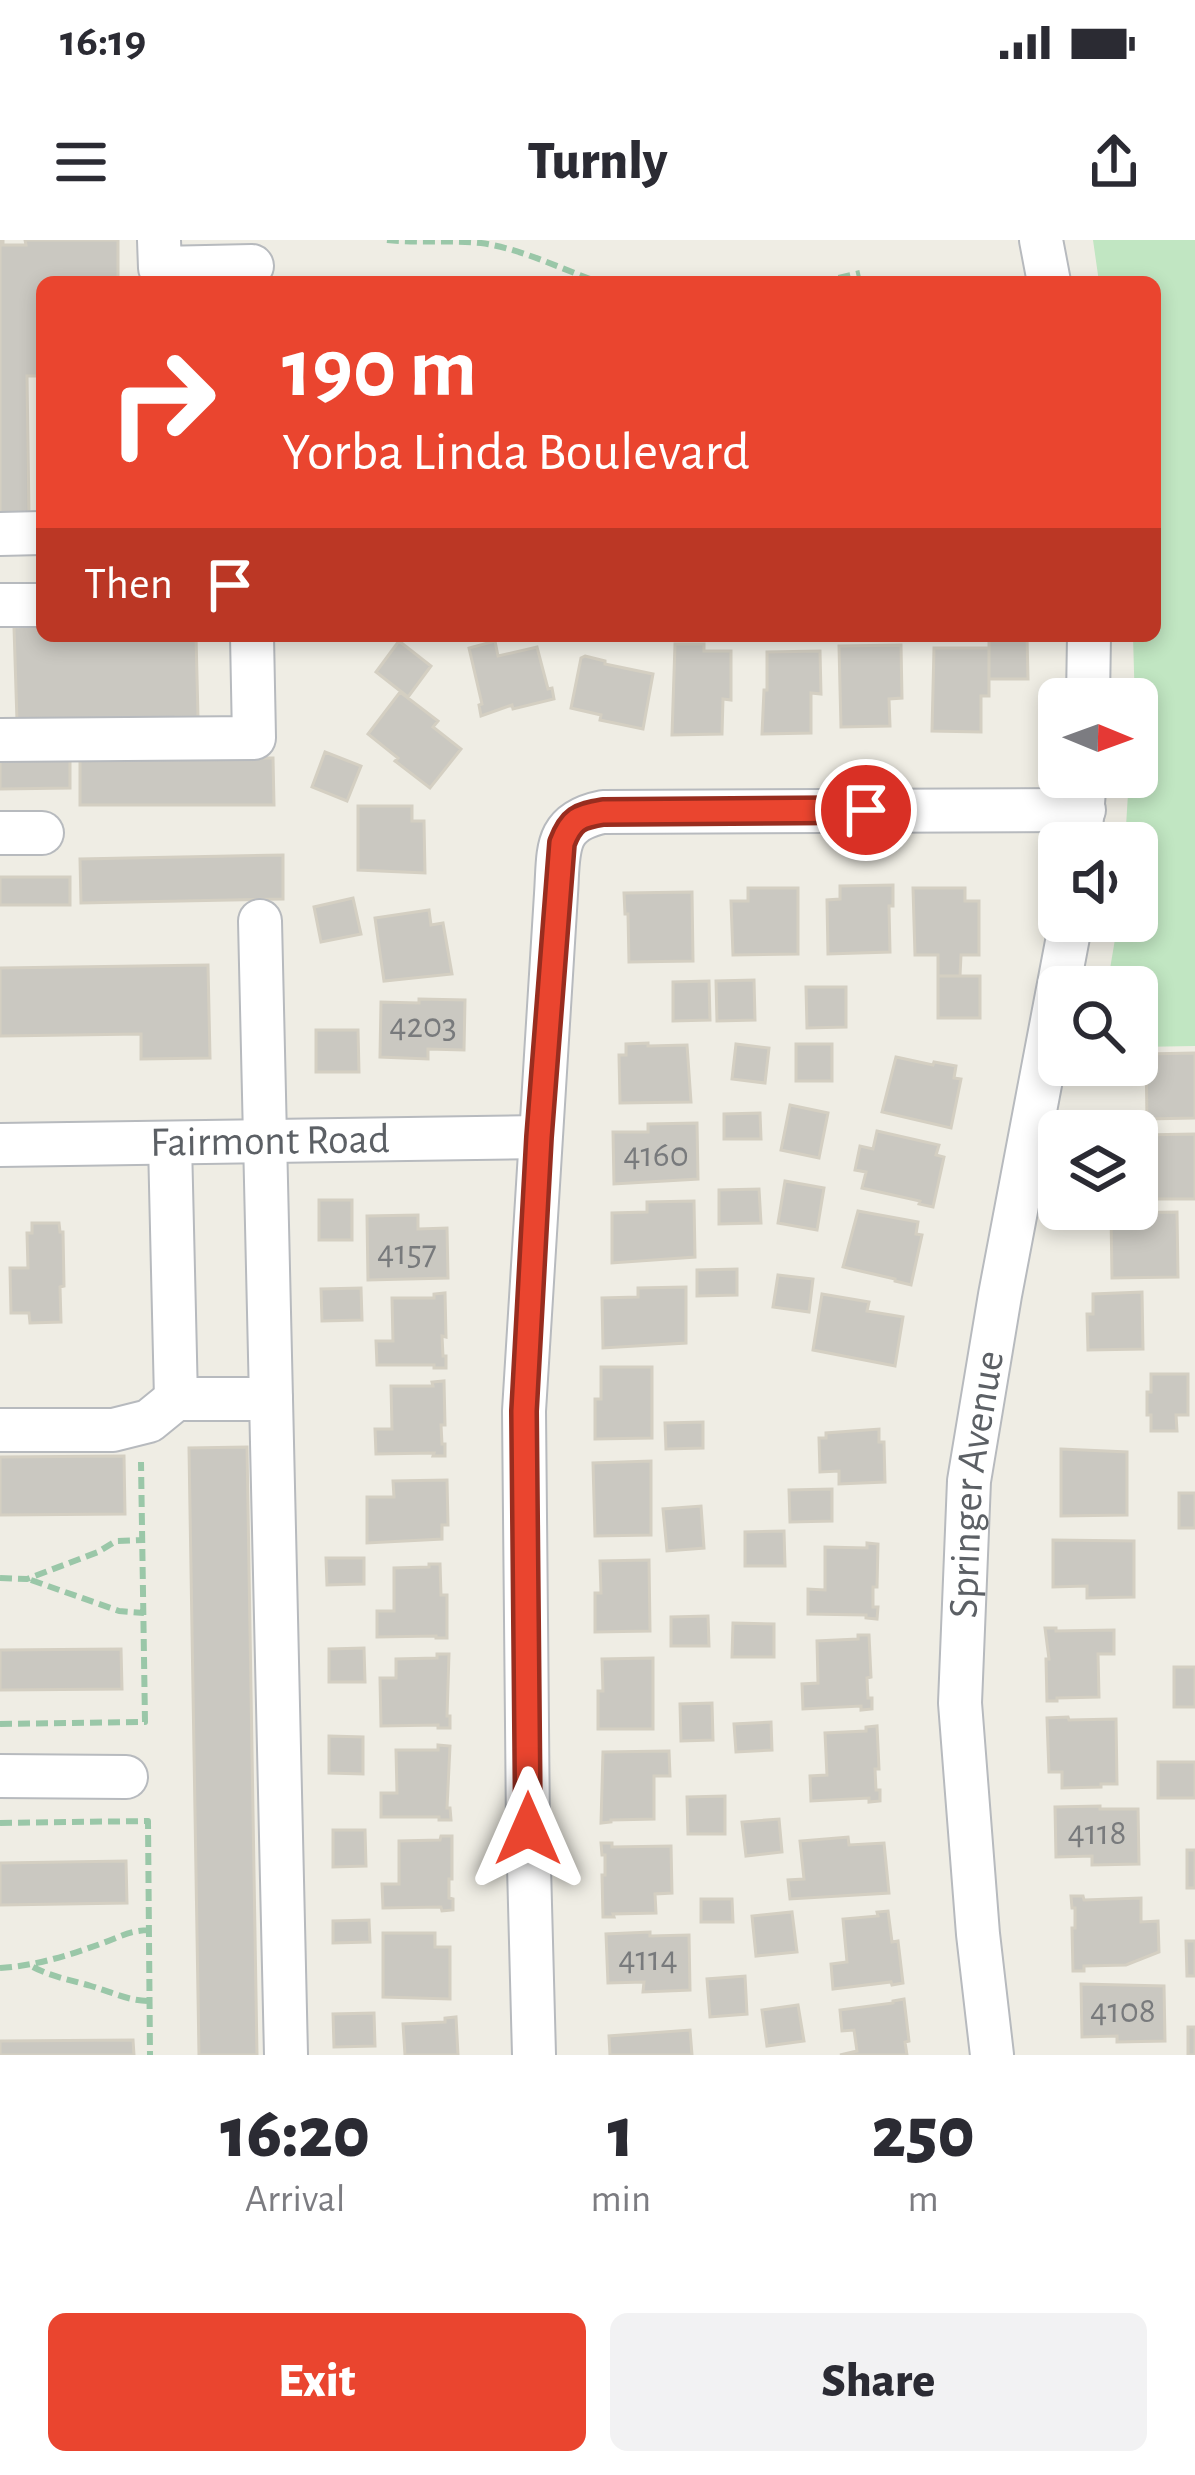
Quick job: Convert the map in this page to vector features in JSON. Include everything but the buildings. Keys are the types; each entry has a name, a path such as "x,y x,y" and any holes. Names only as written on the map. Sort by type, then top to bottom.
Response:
{"street":[{"path":"159,240 160,268 252,263"},
{"path":"1042,240 1048,276"},
{"path":"0,534 36,533"},
{"path":"0,605 36,604"},
{"path":"0,740 254,738 252,642"},
{"path":"1088,678 1089,642"},
{"path":"535,2055 524,1411 558,865 568,828 582,816 626,812 1083,810"},
{"path":"260,921 286,2055"},
{"name":"Springer Avenue","path":"992,2055 959,1703 969,1481 1067,942"},
{"name":"Fairmont Road","path":"0,1145 539,1137"},
{"path":"170,1143 176,1399"},
{"path":"0,1430 113,1430 149,1421 176,1399 271,1399"},
{"path":"0,1776 126,1777"}],"path":[{"path":"387,240 484,243 582,276"},
{"path":"839,276 860,273"},
{"path":"0,1724 145,1721 141,1459"},
{"path":"28,1579 116,1541 143,1540"},
{"path":"0,1579 28,1579 119,1611 144,1613"},
{"path":"0,1822 148,1821 151,2055"},
{"path":"0,1968 31,1966 128,1930 149,1930"},
{"path":"31,1966 131,2001 150,2001"}],"green space":[{"path":"1093,240 1195,240 1195,1046 1158,1047 1158,966 1110,966 1114,942 1158,942 1158,822 1126,822 1128,798 1158,798 1158,678 1134,678 1133,642 1161,642 1161,276 1098,276"}],"route":[{"path":"528,1829 524,1411 562,843 568,828 582,816 603,812 866,810"}]}
